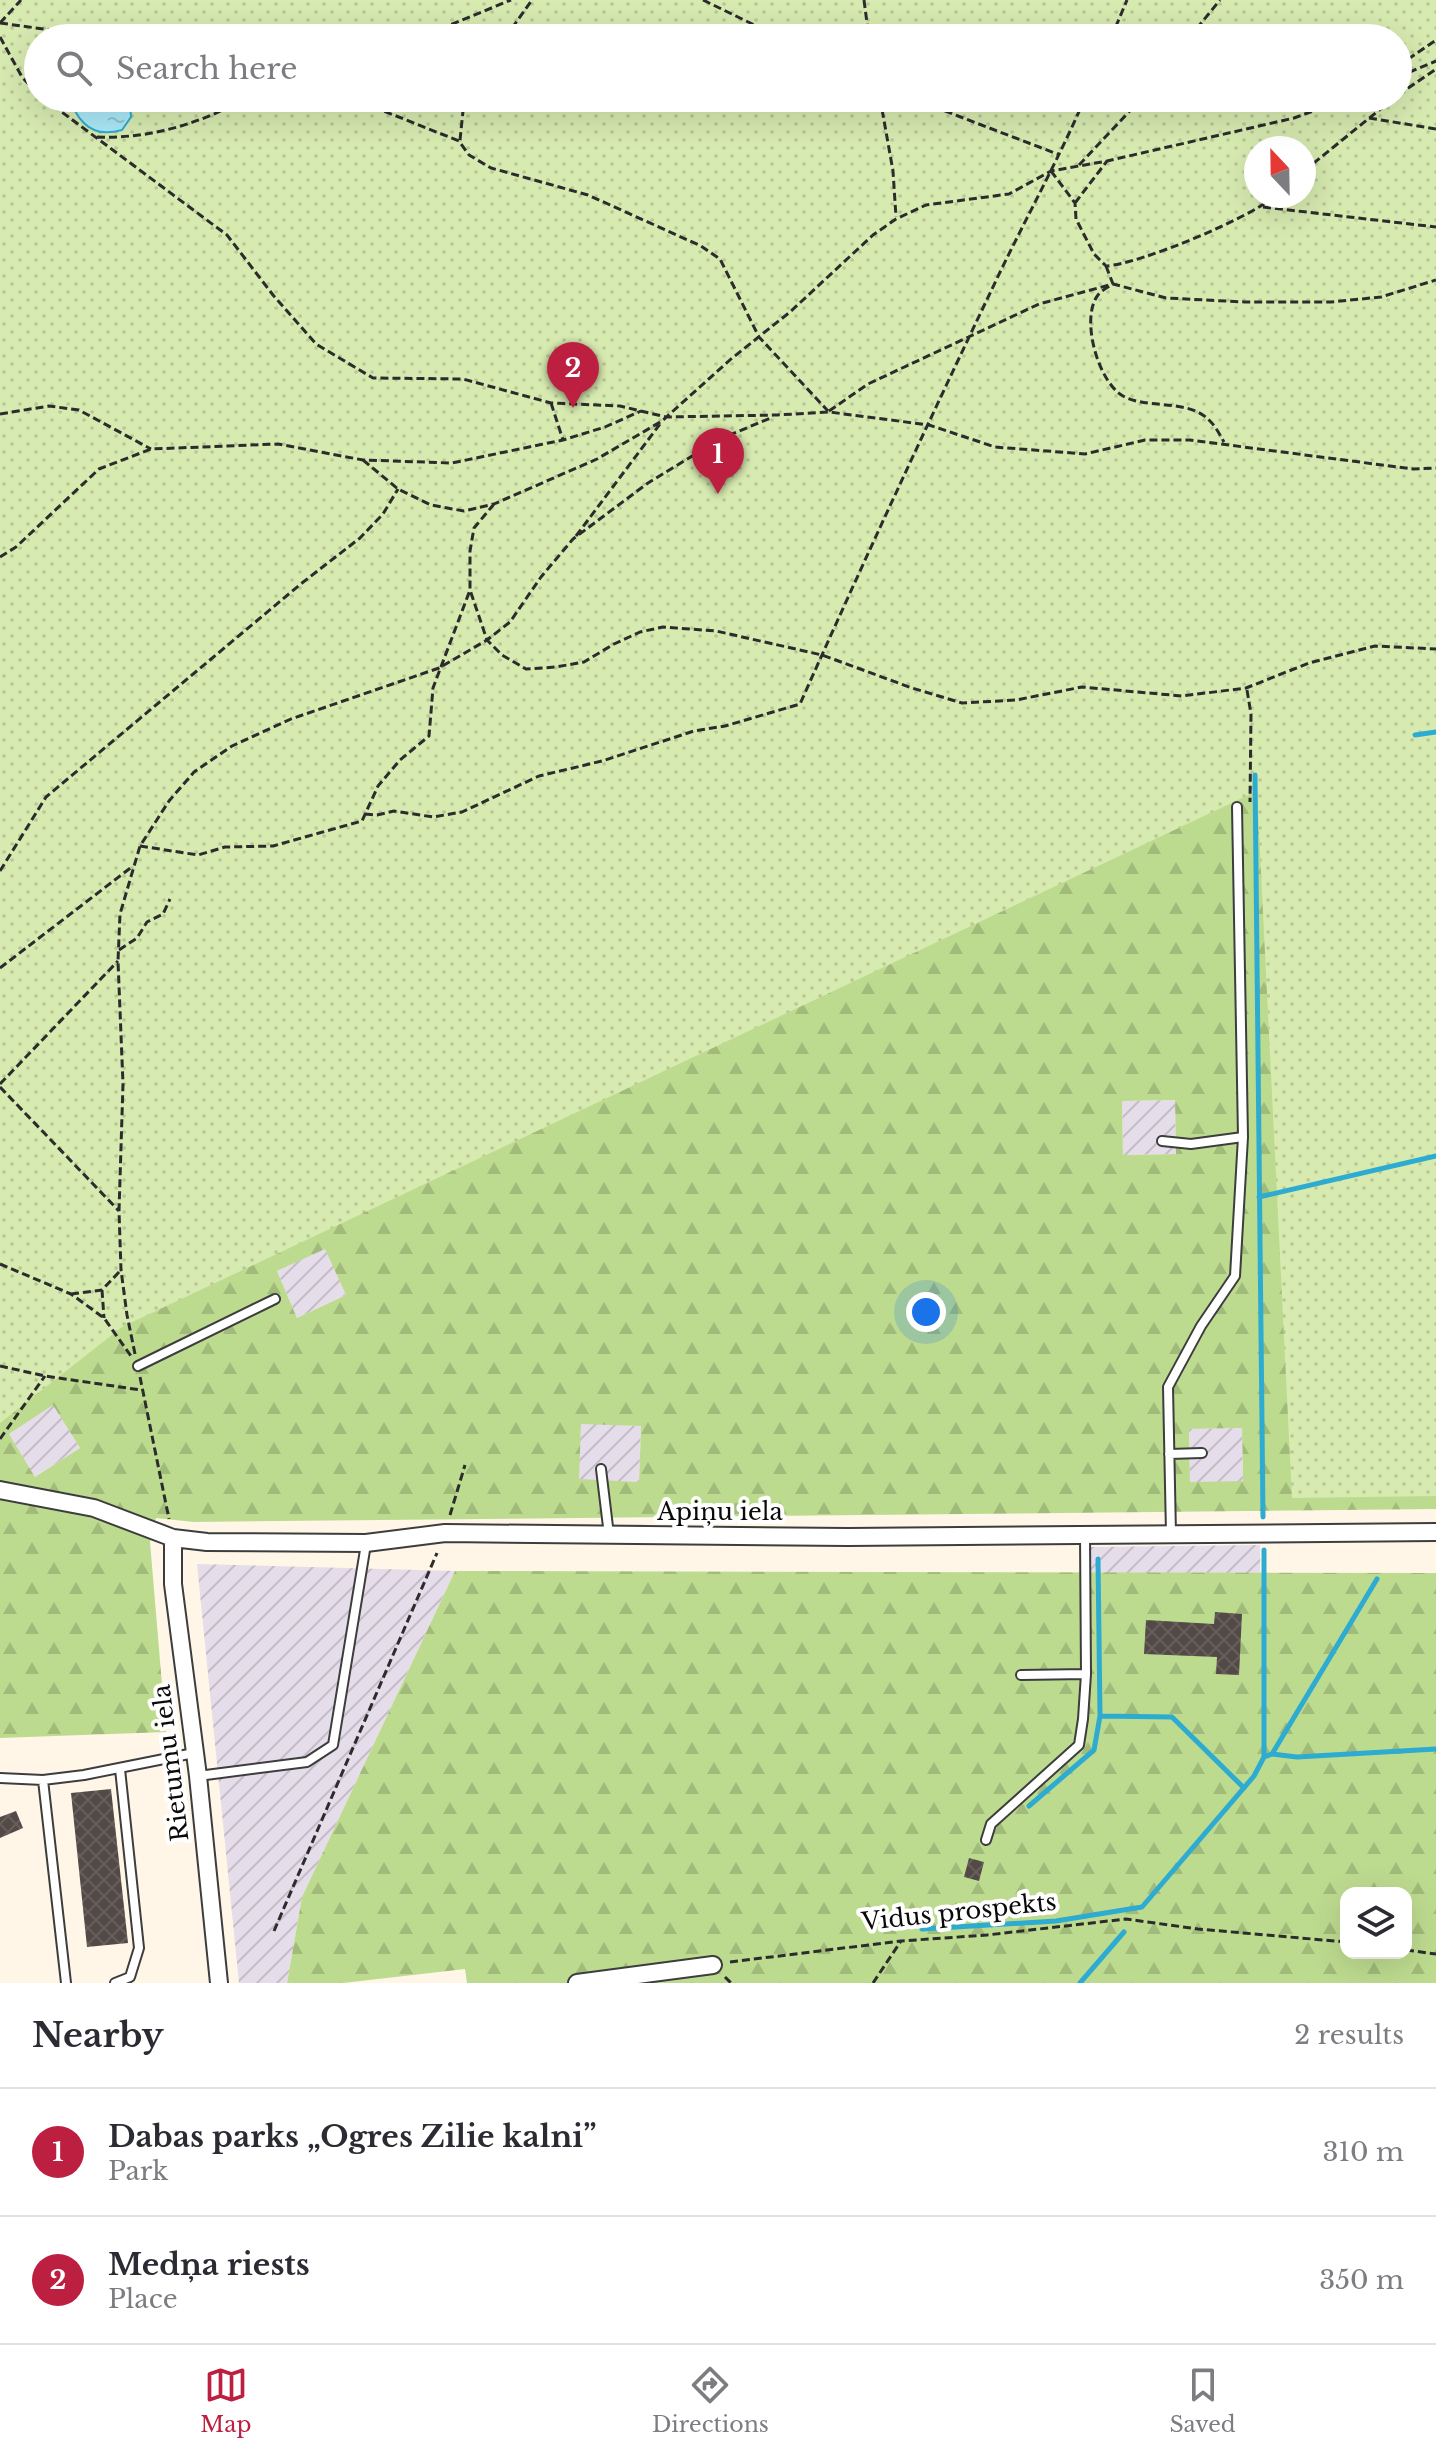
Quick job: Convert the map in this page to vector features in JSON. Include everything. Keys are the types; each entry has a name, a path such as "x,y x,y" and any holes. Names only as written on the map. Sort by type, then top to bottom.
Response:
{"street":[{"name":"Apiņu iela","path":"0,1490 94,1508 173,1538 207,1542 366,1543 445,1533 1085,1536 1436,1532"},
{"name":"Rietumu iela","path":"173,1538 173,1584 198,1776 219,1983"},
{"path":"577,1983 713,1965"}],"lane":[{"path":"1171,1535 1168,1387 1201,1326 1235,1276 1243,1137 1237,807"},
{"path":"1162,1141 1191,1144 1243,1137"},
{"path":"138,1366 275,1299"},
{"path":"1169,1454 1202,1453"},
{"path":"601,1469 609,1536"},
{"path":"986,1840 991,1824 1079,1745 1086,1674 1085,1536"},
{"path":"198,1776 307,1762 333,1745 366,1543"},
{"path":"1021,1675 1086,1674"},
{"path":"0,1778 43,1780 120,1769 194,1753"},
{"path":"115,1983 130,1977 139,1948 120,1769"},
{"path":"43,1780 66,1983"}],"path":[{"path":"0,23 21,0"},
{"path":"452,24 511,0"},
{"path":"515,24 532,0"},
{"path":"703,0 752,24"},
{"path":"864,0 867,24"},
{"path":"1117,24 1127,0"},
{"path":"1200,24 1220,0"},
{"path":"0,23 24,26"},
{"path":"0,37 24,79"},
{"path":"1412,56 1436,40"},
{"path":"1412,71 1436,61"},
{"path":"1412,85 1436,69"},
{"path":"62,112 227,235 316,344 373,378 463,379 551,403 620,406 664,419 829,412 929,425 995,447 1085,454 1145,440 1225,443 1413,469 1436,468"},
{"path":"97,137 126,138 160,132 219,112"},
{"path":"386,112 459,141 469,155 491,168 588,195 711,252 720,259 759,337 829,412"},
{"path":"459,141 463,112"},
{"path":"882,112 893,171 896,219"},
{"path":"948,112 1061,155"},
{"path":"365,814 394,811 433,817 462,812 539,776 800,704 969,338 1061,155 1079,112"},
{"path":"1079,165 1129,112"},
{"path":"363,460 398,489 431,505 464,511 494,504 597,459 664,419 790,312 873,235 896,219 926,205 1009,194 1051,171 1107,161 1310,112"},
{"path":"1316,161 1375,112"},
{"path":"1367,118 1436,129"},
{"path":"1075,203 1107,161"},
{"path":"1051,171 1075,203 1076,219 1094,254 1106,266 1113,284"},
{"path":"1106,266 1186,242 1261,208"},
{"path":"1272,208 1436,227"},
{"path":"829,412 868,384 1039,304 1113,284 1166,298 1317,302 1381,297 1436,280"},
{"path":"1113,284 1097,296 1090,313 1090,330 1101,371 1119,394 1141,404 1169,405 1197,412 1209,419 1225,443"},
{"path":"551,403 563,440"},
{"path":"0,414 49,406 79,410 151,449"},
{"path":"0,557 27,537 99,469 151,449 278,444 363,460 452,463 563,440 605,427 641,411"},
{"path":"573,539 648,483 720,439 777,415"},
{"path":"173,1538 141,1390 121,1270 119,1211 123,1084 118,961 120,914 140,846 169,801 194,772 232,746 291,719 439,668 487,640 510,622 541,577 664,419"},
{"path":"0,871 46,797 360,538 383,514 398,489"},
{"path":"494,504 474,528 470,551 470,590 487,640 502,655 526,669 584,662 627,638 663,627 716,631 822,655 962,703 1016,700 1082,687 1182,696 1246,688 1309,663 1375,646 1436,649"},
{"path":"140,846 198,855 225,847 273,846 362,821 378,786 400,760 429,736 433,688 470,590"},
{"path":"1237,825 1250,824 1248,754 1251,714 1246,688"},
{"path":"0,968 133,866"},
{"path":"119,950 137,938 147,922 163,914 170,899"},
{"path":"118,961 0,1085 119,1211"},
{"path":"0,1264 71,1294 104,1318 138,1366"},
{"path":"71,1294 102,1290 121,1270"},
{"path":"102,1290 104,1318"},
{"path":"0,1366 141,1390"},
{"path":"0,1439 45,1376"},
{"path":"274,1931 445,1533 465,1465"},
{"name":"Vidus prospekts","path":"713,1965 901,1941 1126,1919 1198,1929 1340,1941"},
{"path":"873,1983 901,1941"},
{"path":"1412,1951 1436,1954"}],"shaded area":[{"path":"1175,1100 1176,1154 1123,1155 1122,1101"},
{"path":"325,1248 346,1295 297,1318 277,1271"},
{"path":"53,1404 80,1448 35,1477 9,1434"},
{"path":"581,1423 641,1426 639,1482 578,1480"},
{"path":"1242,1428 1243,1482 1190,1483 1189,1429"},
{"path":"1260,1545 1261,1698 1091,1699 1090,1547"},
{"path":"197,1564 455,1571 302,1897 287,1983 239,1983"}],"green space":[{"path":"0,0 1436,0 1436,1509 194,1522 156,1518 150,1542 166,1732 0,1738","holes":["1175,1100 1176,1154 1123,1155 1122,1101","325,1249 346,1295 297,1318 277,1271","53,1405 80,1448 35,1477 9,1434","581,1424 641,1426 639,1482 579,1479","1242,1428 1243,1481 1190,1482 1189,1429"]},
{"path":"0,0 1436,0 1436,1496 1292,1498 1257,791 122,1327 0,1423"},
{"path":"455,1571 1436,1573 1436,1983 467,1983 465,1969 343,1983 287,1983 302,1897"}],"water":[{"path":"76,112 131,112 131,117 122,130 101,132 84,123"}],"building":[{"path":"1215,1612 1242,1614 1239,1675 1216,1674 1217,1657 1144,1654 1146,1620 1214,1624"},
{"path":"111,1789 128,1943 87,1947 71,1793"},
{"path":"16,1811 23,1828 0,1838 0,1817"},
{"path":"969,1858 984,1862 979,1881 964,1877"}],"waterway":[{"path":"1415,735 1436,732"},
{"path":"1255,775 1263,1517"},
{"path":"1259,1197 1436,1156"},
{"path":"922,1929 1056,1921 1142,1907 1254,1776 1264,1757 1264,1550"},
{"path":"1029,1806 1094,1750 1100,1716 1098,1559"},
{"path":"1264,1757 1272,1754 1377,1579"},
{"path":"1100,1716 1172,1717 1244,1788"},
{"path":"1272,1754 1297,1757 1436,1749"},
{"path":"1080,1983 1124,1932"}],"place":[{"name":"Medņa riests","path":"573,408"},
{"name":"Dabas parks „Ogres Zilie kalni”","path":"718,494"}]}
